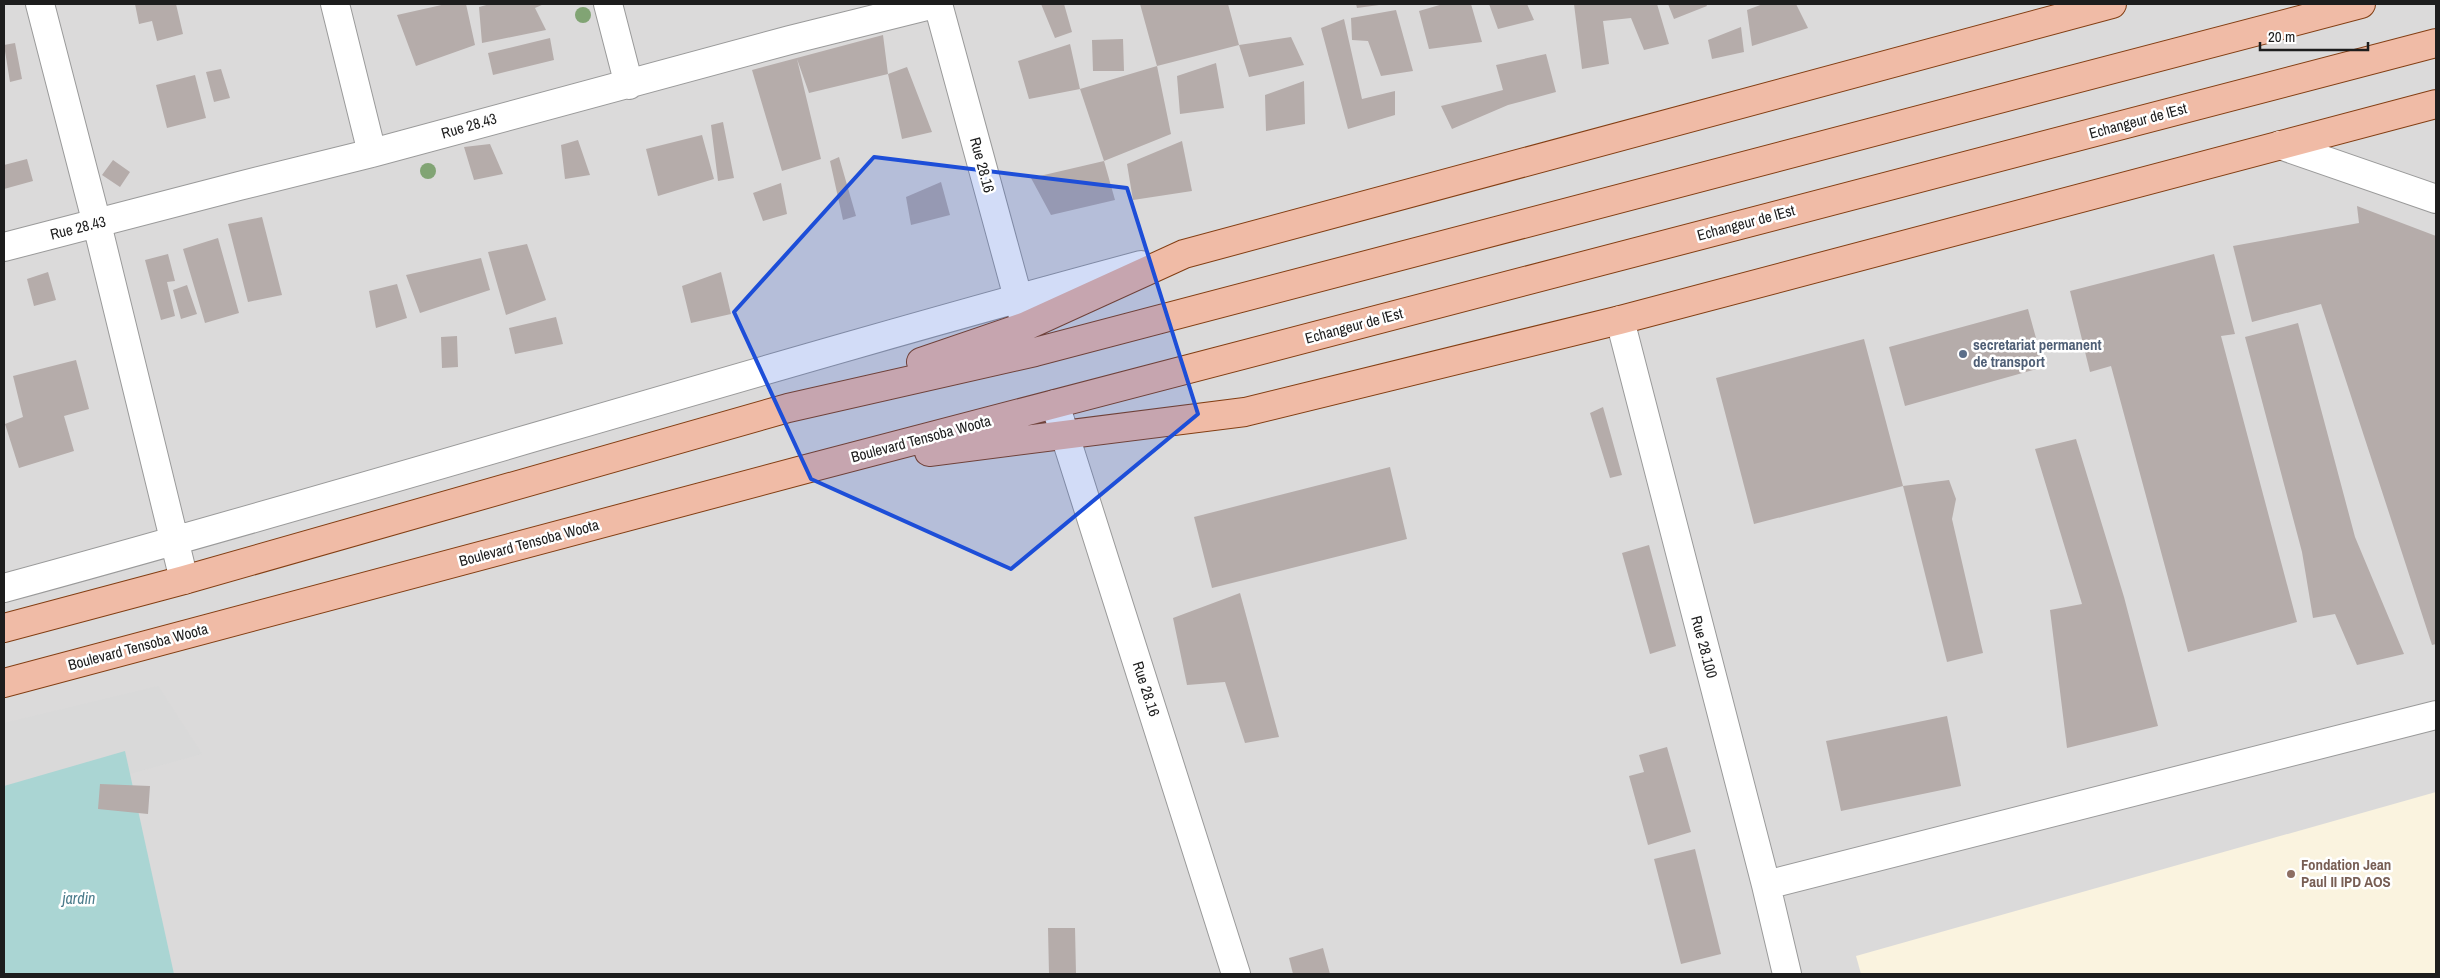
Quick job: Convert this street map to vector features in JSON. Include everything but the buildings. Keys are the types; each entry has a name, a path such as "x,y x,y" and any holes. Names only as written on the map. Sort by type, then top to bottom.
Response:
{"main road":[{"path":"4,628 184,580 788,408 1026,326 1184,254 2106,4"},
{"path":"788,408 1035,352 2361,4"},
{"name":"Echangeur de l´Est","path":"1055,404 2436,43"},
{"path":"806,469 1245,412 1620,320 2436,104"},
{"name":"Boulevard Tensoba Woota","path":"4,684 1055,404"}],"street":[{"path":"40,4 97,224 184,580"},
{"path":"335,4 372,154"},
{"path":"608,4 629,85"},
{"name":"Rue 28.43","path":"4,247 239,186 372,154 790,40 936,4"},
{"name":"Rue 28.16","path":"936,4 1026,326"},
{"path":"2280,145 2436,199"},
{"path":"4,588 176,541 1018,298 1184,254"},
{"name":"Rue 28.100","path":"1620,320 1766,885 1787,974"},
{"name":"Rue 28.16","path":"1055,404 1236,974"},
{"path":"1766,885 2436,715"}],"highlighted area":[{"path":"874,157 1127,188 1198,414 1011,569 811,479 734,312"}],"shaded area":[{"path":"4,4 2436,4 2436,974 4,974"},
{"path":"158,686 202,754 4,809 4,723"},
{"name":"Fondation Jean Paul II IPD AOS","path":"2436,792 2436,974 1861,974 1856,956"}],"water":[{"name":"jardin","path":"125,751 174,974 4,974 4,786"}],"place":[{"name":"secretariat permanent de transport","path":"1963,354"},
{"name":"Fondation Jean Paul II IPD AOS","path":"2291,874"}]}
